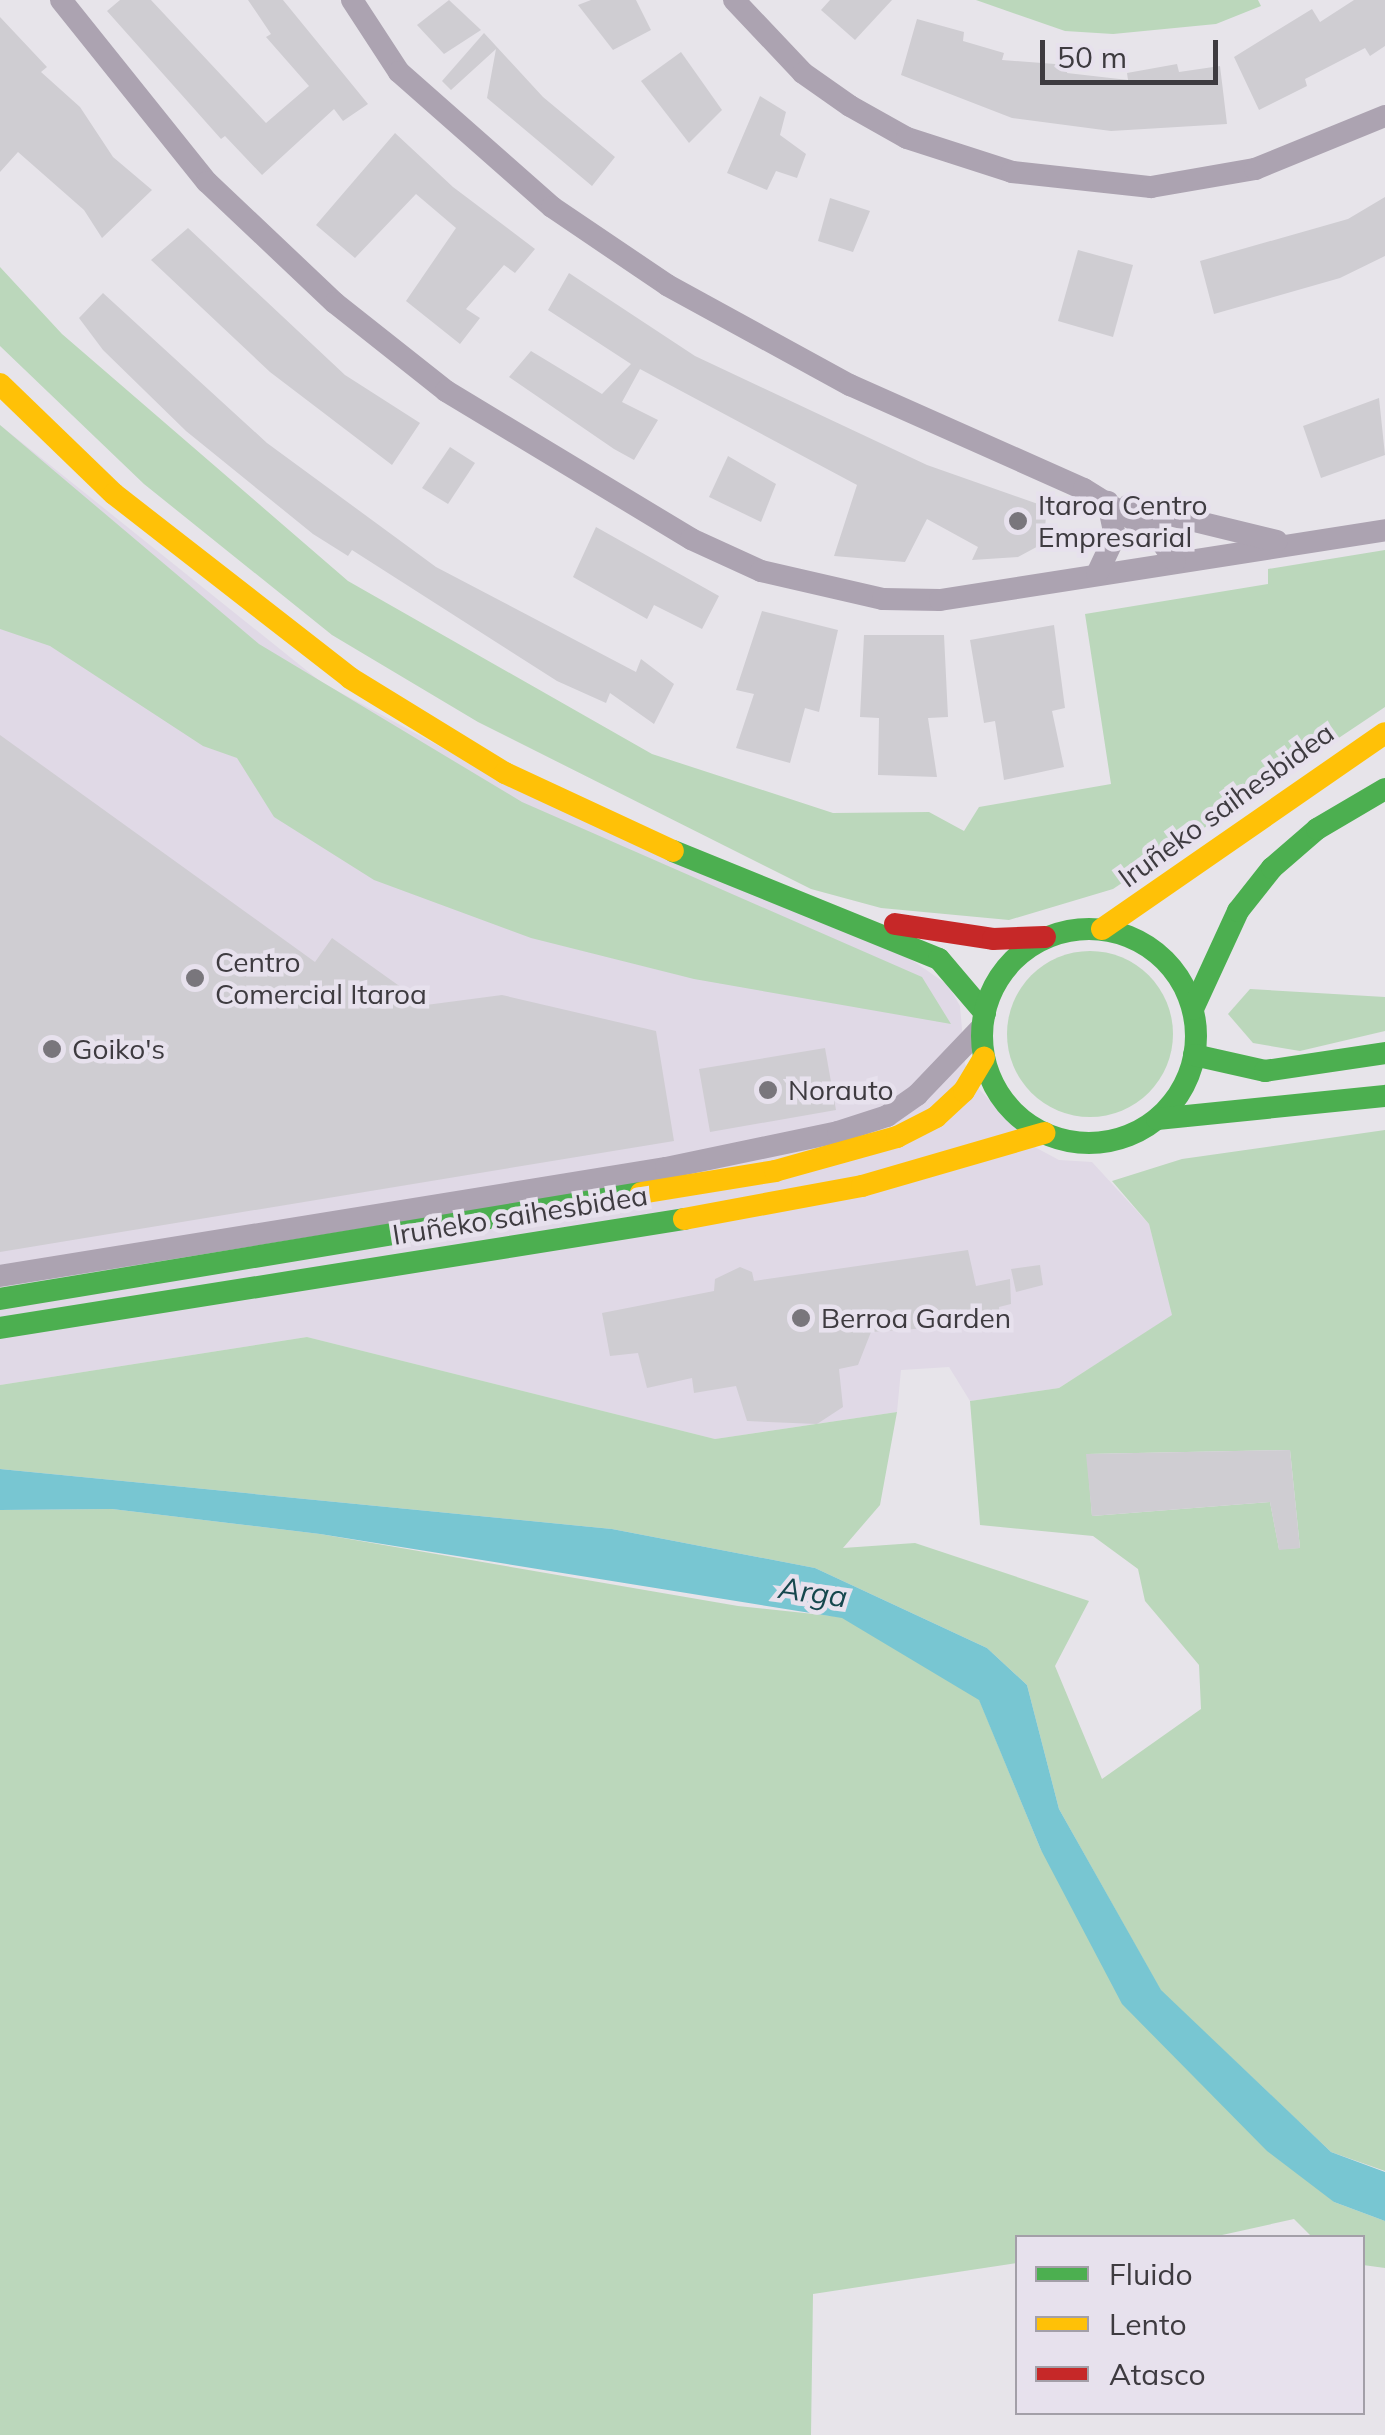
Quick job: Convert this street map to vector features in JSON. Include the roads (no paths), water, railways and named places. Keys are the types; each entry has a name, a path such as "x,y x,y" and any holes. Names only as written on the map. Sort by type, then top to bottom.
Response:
{"main road":[{"path":"0,384 114,494 350,678 505,773 673,851 940,959 983,1020"},
{"name":"Iruñeko saihesbidea","path":"1102,928 1385,733"},
{"path":"1157,1119 1182,1090 1194,1054 1193,1009 1238,911 1272,868 1317,829 1385,788"},
{"path":"835,916 993,939 1102,928 1143,942 1164,961 1193,1009"},
{"path":"1046,936 1021,952 988,998 983,1020 984,1058 1016,1115 1044,1133 1102,1141 1157,1119 1311,1108 1385,1096"},
{"path":"1194,1054 1265,1071 1385,1053"},
{"name":"Iruñeko saihesbidea","path":"0,1299 775,1172 897,1137 936,1118 964,1091 984,1058"},
{"name":"Iruñeko saihesbidea","path":"0,1328 717,1214 862,1186 1044,1133"}],"street":[{"path":"61,0 207,182 336,303 446,391 690,539 760,571 883,599 940,600 1385,530"},
{"path":"352,0 399,72 472,143 667,285 850,385 1108,502 1156,534 1175,561"},
{"path":"734,0 803,73 850,106 907,138 1012,172 1150,186 1255,170 1385,116"},
{"path":"1097,574 1115,536 1108,502"},
{"path":"1108,502 1300,545"},
{"path":"0,1276 647,1171 838,1132 887,1116 917,1095 983,1020"}],"water":[{"name":"Arga","path":"0,1469 612,1529 815,1568 987,1648 1027,1685 1059,1809 1161,1990 1331,2152 1385,2172 1385,2221 1334,2202 1267,2151 1122,2004 1041,1850 979,1700 842,1618 320,1534 112,1509 0,1510"}],"place":[{"name":"Itaroa Centro Empresarial","path":"1018,521"},
{"name":"Centro Comercial Itaroa","path":"195,978"},
{"name":"Goiko's","path":"52,1049"},
{"name":"Norauto","path":"768,1090"},
{"name":"Berroa Garden","path":"801,1318"}]}
